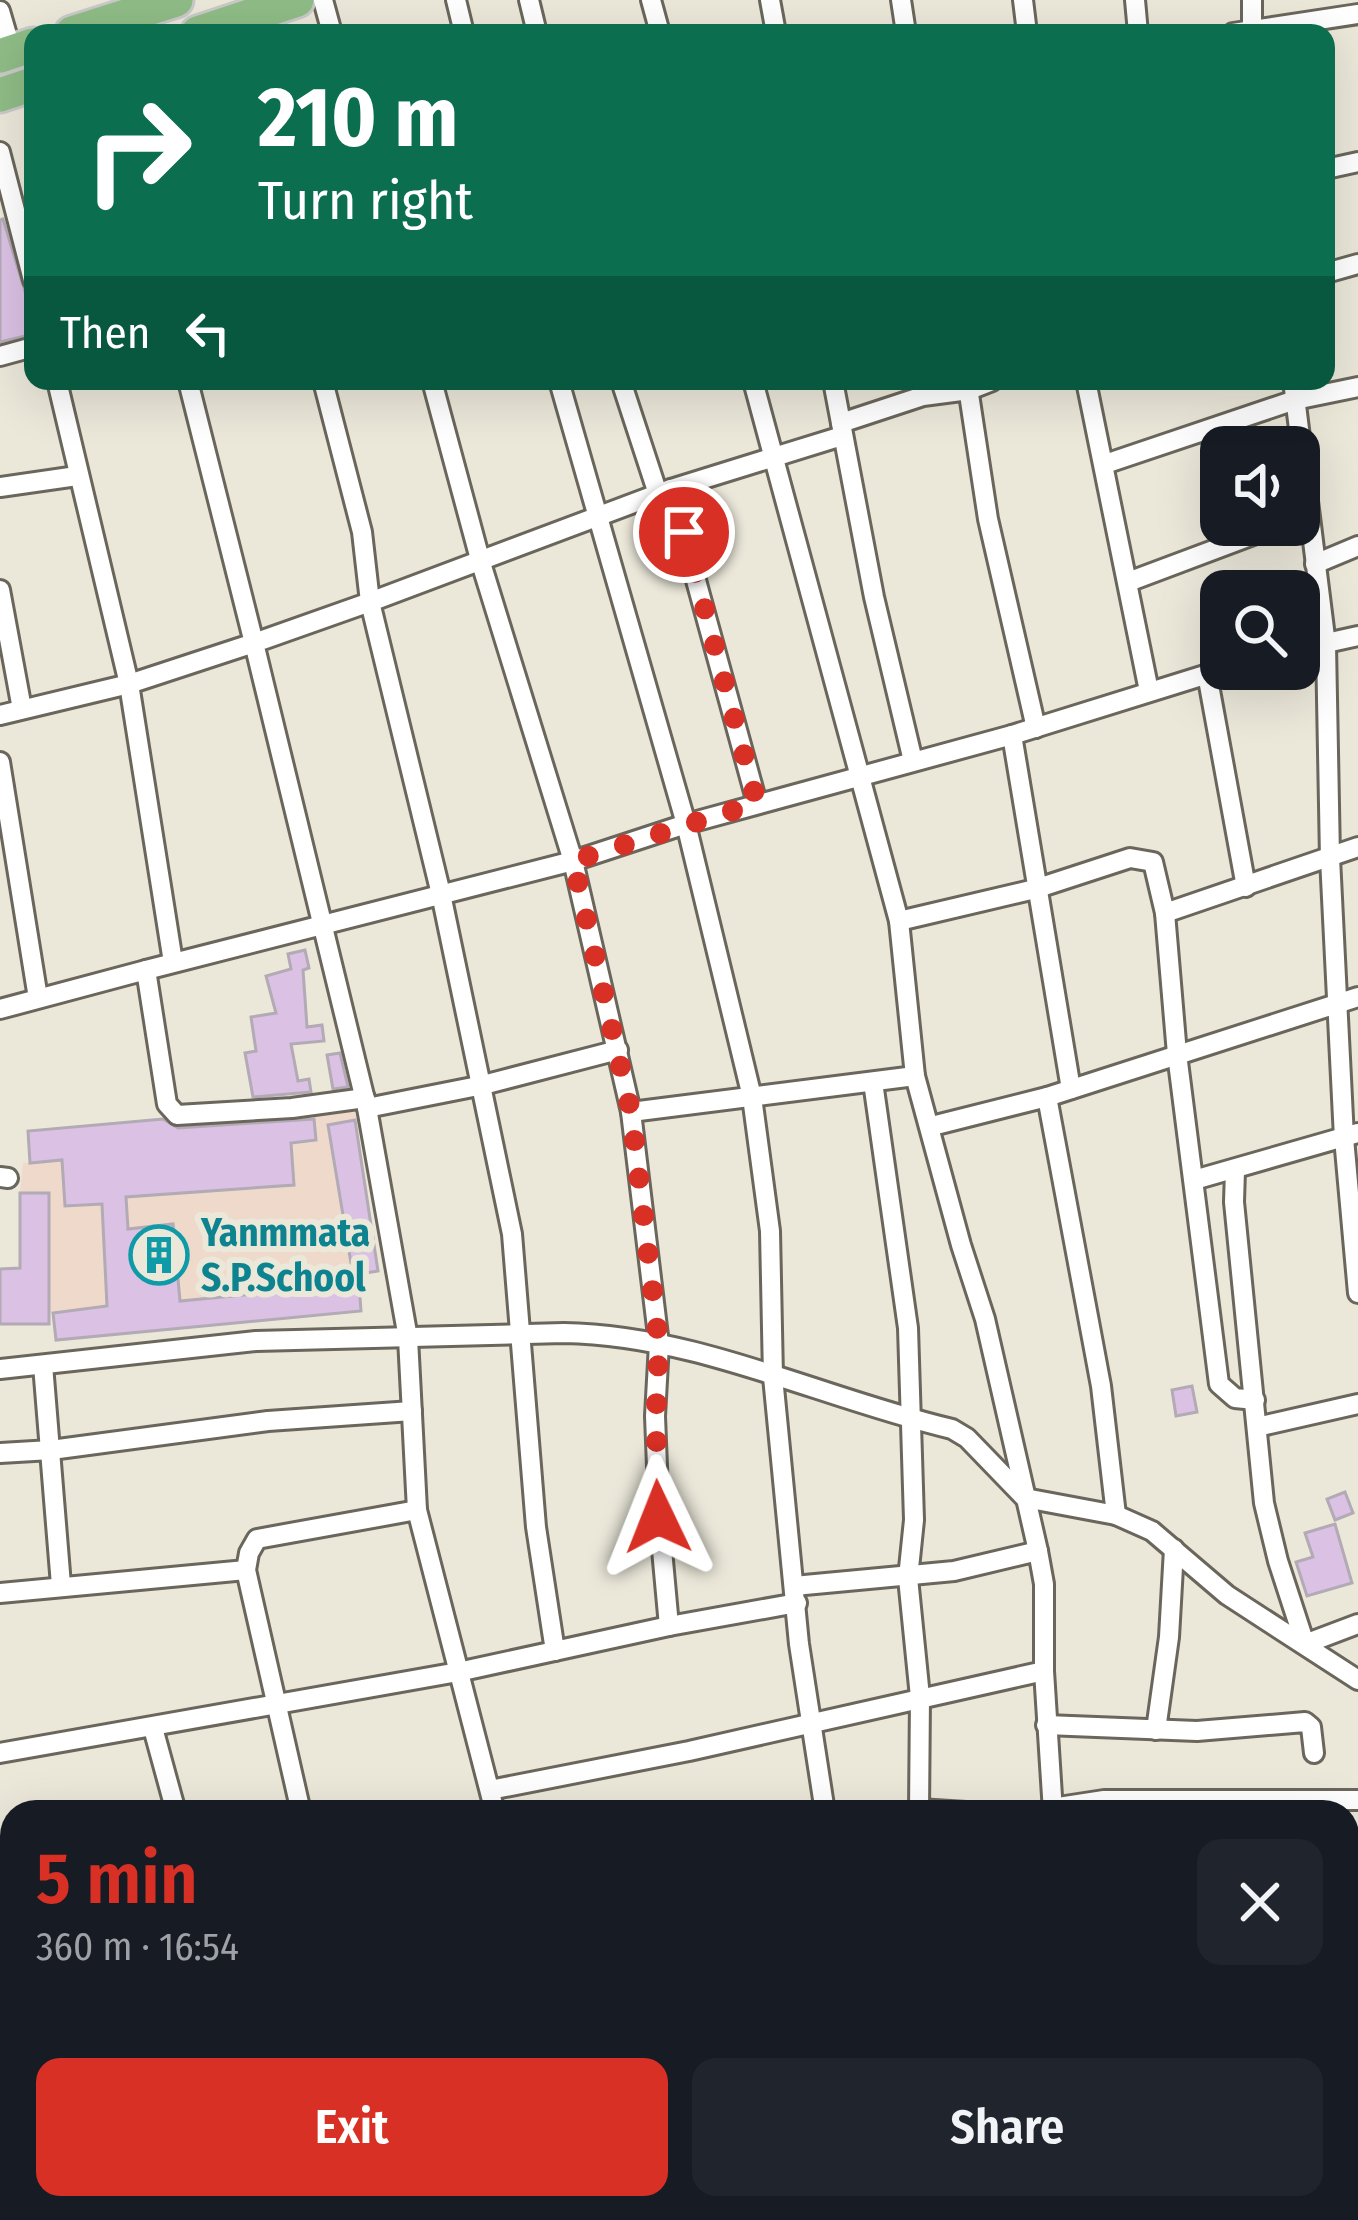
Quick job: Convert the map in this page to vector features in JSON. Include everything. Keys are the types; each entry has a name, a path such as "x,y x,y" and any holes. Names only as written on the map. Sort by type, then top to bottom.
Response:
{"highway":[{"path":"92,23 176,0"},
{"path":"229,24 297,0"}],"street":[{"path":"0,11 15,51"},
{"path":"1296,24 1358,14"},
{"path":"0,152 24,245"},
{"path":"59,390 129,684 173,962"},
{"path":"190,390 366,1103 408,1338 417,1510 492,1800"},
{"path":"324,390 362,532 370,602 441,894 512,1234 536,1527 555,1651"},
{"path":"434,390 481,563 573,861 631,1112 659,1344 658,1517 669,1626"},
{"path":"562,390 686,824 752,1096 770,1231 773,1377 799,1644 823,1800"},
{"path":"625,390 665,491 757,803"},
{"path":"755,390 898,920 915,1076 1001,1383 1038,1551 1051,1800"},
{"path":"835,390 874,597 913,761"},
{"path":"0,715 129,684 254,643 481,563 665,491 773,458 946,390"},
{"path":"969,390 988,519 1036,728"},
{"path":"1088,390 1149,692"},
{"path":"1105,464 1294,391 1297,426"},
{"path":"0,487 77,476"},
{"path":"1128,582 1224,546"},
{"path":"1311,546 1325,645 1330,858 1358,1294"},
{"path":"1315,564 1358,546"},
{"path":"0,590 22,709"},
{"path":"1320,646 1358,636"},
{"path":"0,1009 573,861 757,803 1012,735 1200,677"},
{"path":"1219,690 1246,887"},
{"path":"1012,735 1071,1089"},
{"path":"0,763 38,998"},
{"path":"1165,913 1358,847"},
{"path":"898,920 1035,889 1141,857 1153,862 1165,913 1177,1054 1219,1384 1235,1398 1256,1400"},
{"path":"146,970 166,1104 177,1115 366,1103 483,1085 618,1051"},
{"path":"932,1126 1047,1097 1358,997"},
{"path":"631,1112 915,1076"},
{"path":"873,1082 908,1328 914,1520 908,1578 920,1697 919,1800"},
{"path":"1047,1097 1101,1386 1116,1515"},
{"path":"1194,1180 1351,1136"},
{"path":"1235,1170 1234,1202 1264,1503 1305,1645"},
{"path":"0,1369 256,1341 595,1334 659,1344 952,1429 967,1438 1025,1498 1116,1515 1152,1531 1227,1595 1358,1680"},
{"path":"43,1365 61,1585"},
{"path":"1257,1427 1358,1404"},
{"path":"0,1453 268,1421 412,1412"},
{"path":"298,1800 246,1570 248,1553 257,1539 417,1510"},
{"path":"1156,1730 1169,1637 1174,1549"},
{"path":"0,1753 458,1672 795,1594 954,1571 1038,1551"},
{"path":"0,1593 246,1570"},
{"path":"1305,1645 1358,1624"},
{"path":"504,1800 813,1720 1044,1672"},
{"path":"1046,1725 1156,1730 1305,1722 1311,1726 1314,1753"},
{"path":"153,1728 173,1800"},
{"path":"1104,1800 1358,1800"}],"shaded area":[{"path":"354,1107 357,1120 328,1126 353,1274 359,1284 49,1313 49,1194 20,1193 23,1163 316,1139 313,1115"}],"building":[{"path":"0,220 24,288 24,336 0,342"},
{"path":"305,950 307,1027 322,1025 324,1041 291,1044 298,1081 309,1079 311,1092 253,1097 245,1053 256,1051 251,1017 276,1013 266,976 291,969 288,954"},
{"path":"340,1053 348,1087 333,1089 327,1055"},
{"path":"163,1119 178,1128 314,1119 316,1140 291,1143 294,1185 126,1197 128,1229 173,1224 180,1301 359,1284 361,1311 56,1340 53,1313 107,1306 102,1204 65,1206 62,1160 30,1163 28,1131"},
{"path":"355,1120 378,1271 353,1275 328,1125"},
{"path":"20,1193 49,1193 49,1324 0,1324 0,1269 20,1268"},
{"path":"1192,1386 1197,1412 1176,1416 1172,1390"},
{"path":"1345,1492 1353,1513 1335,1520 1327,1499"},
{"path":"1335,1524 1352,1583 1307,1596 1296,1562 1313,1557 1305,1533"}],"place":[{"name":"Yanmmata S.P.School","path":"159,1255"}],"route":[{"path":"658,1517 659,1344 631,1112 573,861 757,803 684,532"}]}
